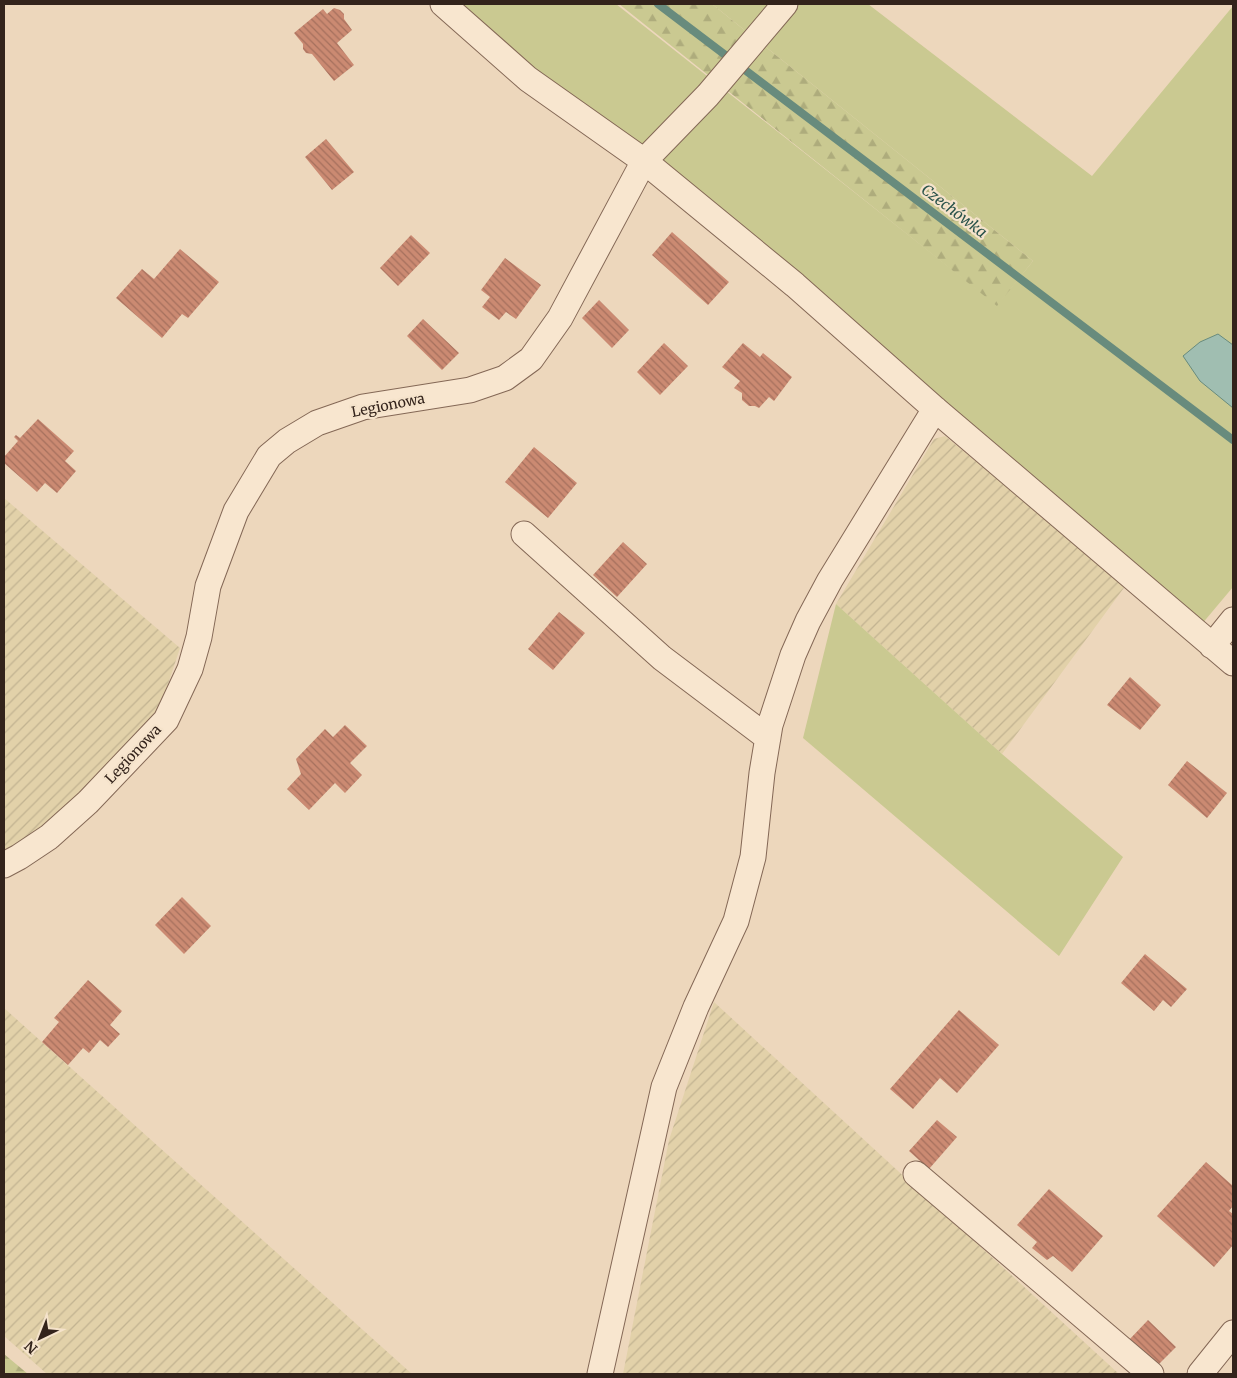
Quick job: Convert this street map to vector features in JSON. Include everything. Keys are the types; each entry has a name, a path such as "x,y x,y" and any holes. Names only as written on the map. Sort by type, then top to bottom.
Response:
{"street":[{"path":"443,4 528,79 644,161 795,285 934,409 1233,663"},
{"name":"Legionowa","path":"4,865 49,837 88,802 166,720 190,669 199,637 208,586 236,511 269,456 286,441 317,423 363,407 470,390 504,378 531,359 560,318 644,161 708,95 786,4"},
{"path":"600,1374 664,1086 696,1007 736,921 754,857 768,738 793,655 808,621 830,580 934,409"},
{"path":"524,534 662,658 768,738"},
{"path":"1212,646 1233,620"},
{"path":"916,1174 1151,1374"},
{"path":"1200,1374 1233,1333"}],"shaded area":[{"path":"1218,334 1233,345 1233,408 1200,381 1183,356 1200,342"},
{"path":"945,436 1126,585 1002,754 836,604 934,439"},
{"path":"4,498 180,648 160,708 84,798 4,854"},
{"path":"714,1002 1119,1374 623,1374 669,1140"},
{"path":"4,1008 412,1374 47,1374 4,1336"}],"green space":[{"path":"457,4 616,4 997,305 1033,261 712,4 868,4 1092,176 1233,6 1233,587 1196,631 936,393 646,150 543,79"},
{"path":"619,4 712,4 1033,261 997,306"},
{"path":"836,604 1002,754 1123,857 1059,956 803,738"},
{"path":"4,1354 28,1374 4,1374"}],"building":[{"path":"334,8 344,14 344,19 352,30 337,43 354,65 334,81 312,54 306,53 303,49 303,44 294,33 323,9 327,14"},
{"path":"326,139 354,172 332,190 305,157"},
{"path":"672,232 729,282 708,305 652,255"},
{"path":"411,235 430,253 398,286 380,268"},
{"path":"180,249 219,282 188,318 182,314 162,338 116,298 142,269 154,279"},
{"path":"505,258 541,285 516,319 506,312 499,320 482,307 490,297 481,290"},
{"path":"599,300 629,330 612,348 582,318"},
{"path":"423,319 459,353 442,370 407,336"},
{"path":"664,343 688,366 660,395 637,372"},
{"path":"743,343 760,357 763,353 792,377 774,401 769,397 759,408 749,406 742,400 742,393 734,388 740,381 722,367"},
{"path":"38,419 74,451 65,461 76,471 57,493 45,483 37,492 4,463 4,457 18,441 14,437 16,435 20,438"},
{"path":"534,447 577,483 548,518 505,482"},
{"path":"623,542 647,564 617,597 593,575"},
{"path":"559,612 585,633 553,670 528,649"},
{"path":"1130,677 1161,705 1140,730 1107,705"},
{"path":"345,725 367,746 350,763 362,775 345,793 335,783 309,810 287,789 301,774 296,759 325,729 333,737"},
{"path":"1187,761 1227,793 1207,818 1168,785"},
{"path":"182,897 211,926 184,954 155,925"},
{"path":"1145,954 1187,989 1171,1007 1163,1000 1154,1011 1121,983"},
{"path":"88,980 122,1011 110,1025 120,1034 108,1047 100,1040 89,1053 83,1048 68,1065 42,1042 59,1022 54,1018"},
{"path":"959,1010 999,1045 957,1093 940,1078 913,1109 890,1089"},
{"path":"937,1120 957,1137 929,1169 909,1151"},
{"path":"1206,1162 1233,1186 1233,1206 1229,1211 1233,1214 1233,1245 1214,1267 1157,1216"},
{"path":"1049,1189 1103,1236 1072,1272 1053,1256 1047,1260 1032,1248 1037,1242 1017,1225"},
{"path":"1148,1320 1176,1347 1156,1367 1128,1341"}],"waterway":[{"name":"Czechówka","path":"658,4 1233,440"}]}
